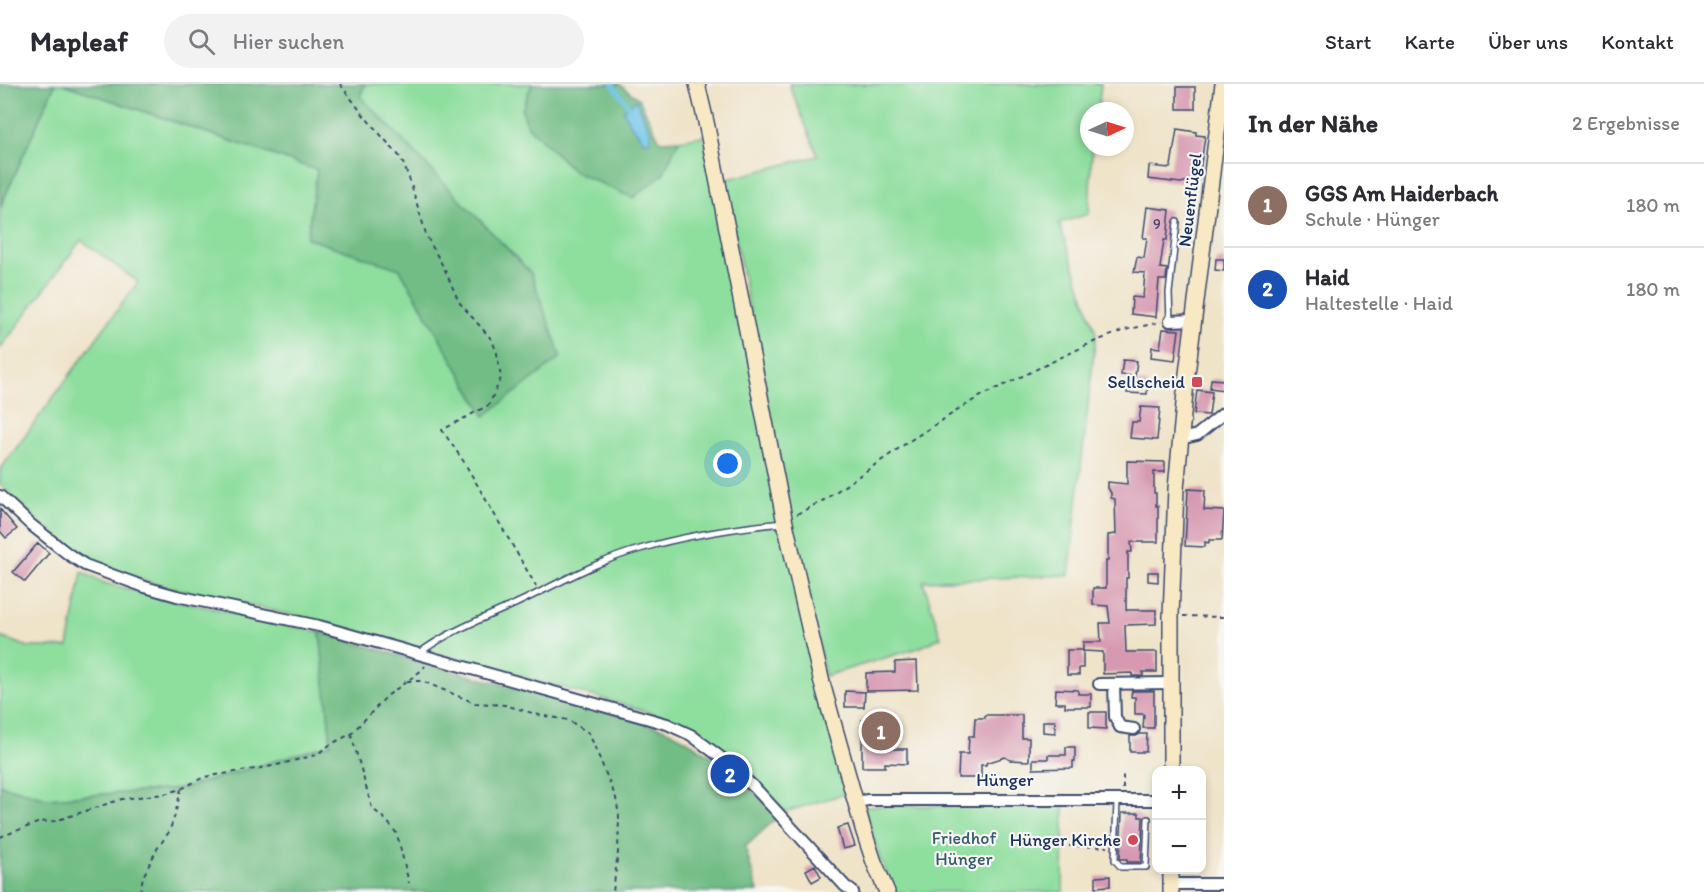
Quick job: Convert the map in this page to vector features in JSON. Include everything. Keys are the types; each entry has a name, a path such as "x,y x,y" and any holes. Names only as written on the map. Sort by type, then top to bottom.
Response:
{"street":[{"path":"697,84 785,523 822,682 854,802 874,862 887,892"},
{"name":"Neuenflügel","path":"1180,438 1223,84"},
{"path":"1170,321 1194,320"},
{"path":"1171,766 1171,616 1180,438 1197,435 1224,413"},
{"path":"0,496 30,524 85,565 155,590 320,626 667,724 691,735 755,788 804,843 853,892"},
{"path":"1099,684 1170,683"},
{"path":"1114,684 1115,717 1120,727 1134,729"},
{"name":"Hünger","path":"854,802 868,800 1152,800"},
{"path":"1171,882 1224,884"}],"lane":[{"path":"1170,321 1169,293 1177,222"},
{"path":"418,654 433,643 585,570 639,549 722,531 785,523"},
{"path":"1120,799 1115,860 1120,867 1146,867 1148,819"}],"path":[{"path":"340,84 401,158 427,237 459,302 492,340 497,353 501,378 489,405 442,430 464,462 539,593"},
{"path":"785,523 790,517 824,500 977,398 1091,343 1125,330 1170,321"},
{"path":"1171,616 1224,617"},
{"path":"0,837 40,822 55,821 122,799 164,794 181,789 204,777 273,766 316,755 351,734 387,696 422,670 430,658"},
{"path":"406,681 422,681 475,703 506,705 539,715 568,720 589,733 616,798 619,816 618,852 613,892"},
{"path":"351,734 372,808 387,821 397,834 409,883"},
{"path":"1120,799 1123,774"},
{"path":"140,892 142,877 169,832 181,789"},
{"path":"1069,846 1116,847"}],"green space":[{"path":"0,84 55,84 0,208"},
{"path":"55,84 63,84 317,170 307,238 400,269 485,416 360,96 365,84 532,84 522,110 663,174 679,140 703,136 847,793 785,812 733,757 690,726 626,705 319,621 147,582 85,558 43,525 0,485 0,470 138,282 81,240 0,349 0,208"},
{"path":"63,84 365,84 360,96 531,273 561,357 485,416 400,269 307,238 317,170"},
{"path":"532,84 619,84 639,99 660,141 679,140 663,174 633,198 575,172 527,125 522,110"},
{"path":"789,84 1101,84 1099,102 1080,102 1080,156 1092,156 1089,214 1059,223 1096,333 1069,575 923,581 941,637 921,647 825,676 789,510 724,180 818,156"},
{"path":"82,572 104,583 320,632 332,744 181,789 47,798 0,785 0,637 29,647 68,647"},
{"path":"320,632 431,665 636,720 683,738 727,768 778,817 745,847 758,892 0,892 0,785 47,798 181,789 331,744"},
{"name":"Friedhof Hünger","path":"868,806 1064,806 1063,892 895,892 880,859 864,809"}],"water":[{"path":"636,100 651,134 650,141 644,141 630,124 623,110"}],"building":[{"path":"1177,87 1195,87 1195,109 1177,109"},
{"path":"1177,129 1205,136 1199,178 1181,183 1148,179 1149,166 1170,168"},
{"path":"1147,207 1170,210 1167,240 1164,240 1160,268 1167,269 1166,280 1159,280 1156,317 1131,314 1132,297 1143,298 1145,273 1134,272 1137,257 1144,258 1147,238 1143,238"},
{"path":"1216,259 1224,259 1224,271 1215,270"},
{"path":"1163,329 1179,330 1175,360 1151,357 1152,347 1160,348"},
{"path":"1123,360 1137,361 1135,376 1121,375"},
{"path":"1211,379 1224,380 1224,390 1210,388"},
{"path":"1127,381 1148,383 1147,394 1127,393"},
{"path":"1197,390 1212,392 1209,415 1194,414"},
{"path":"1141,407 1160,408 1157,440 1130,438 1132,422 1139,422"},
{"path":"1127,461 1165,462 1165,472 1154,472 1154,493 1156,493 1156,506 1158,506 1158,542 1131,542 1132,552 1128,552 1126,610 1156,610 1156,624 1125,625 1126,652 1157,652 1157,672 1143,672 1143,676 1132,676 1132,673 1103,674 1103,652 1083,651 1083,642 1101,642 1100,623 1110,623 1108,606 1093,605 1093,588 1106,588 1108,535 1116,534 1115,499 1111,498 1108,482 1127,484"},
{"path":"1188,489 1205,490 1204,510 1224,511 1222,540 1209,540 1209,543 1205,542 1205,547 1185,546"},
{"path":"0,509 17,529 6,538 0,531"},
{"path":"38,543 49,553 25,582 13,572"},
{"path":"1148,572 1158,572 1158,582 1148,581"},
{"path":"1067,650 1083,650 1083,668 1079,668 1079,675 1067,675"},
{"path":"917,661 918,690 866,691 866,673 895,672 895,662"},
{"path":"1056,689 1078,690 1078,694 1091,694 1091,707 1065,707 1065,703 1055,703"},
{"path":"845,691 865,692 864,707 845,707"},
{"path":"1132,691 1154,691 1154,728 1143,728 1144,714 1135,714 1135,697 1131,697"},
{"path":"1089,712 1106,712 1106,729 1089,728"},
{"path":"985,715 1022,715 1022,738 1029,738 1029,761 1010,760 1005,757 981,765 981,778 958,778 959,754 968,754 969,736 974,736 975,718 985,718"},
{"path":"862,720 885,720 885,749 907,749 907,764 885,763 885,767 862,767"},
{"path":"1043,721 1055,721 1055,733 1043,732"},
{"path":"1147,734 1146,752 1130,752 1130,736"},
{"path":"1066,747 1075,747 1073,768 1033,769 1033,759 1048,759 1048,755 1066,755"},
{"name":"Hünger Kirche","path":"1122,813 1139,813 1139,817 1143,817 1141,862 1127,862 1127,859 1120,859"},
{"path":"848,825 855,846 843,849 837,828"},
{"path":"815,865 821,877 812,882 806,870"},
{"path":"1110,876 1110,886 1096,887 1096,877"}],"waterway":[{"path":"612,84 629,106"}],"place":[{"name":"Sellscheid","path":"1197,382"},
{"name":"GGS Am Haiderbach","path":"881,731"},
{"name":"Haid","path":"730,774"},
{"name":"Hünger Kirche","path":"1133,840"}]}
